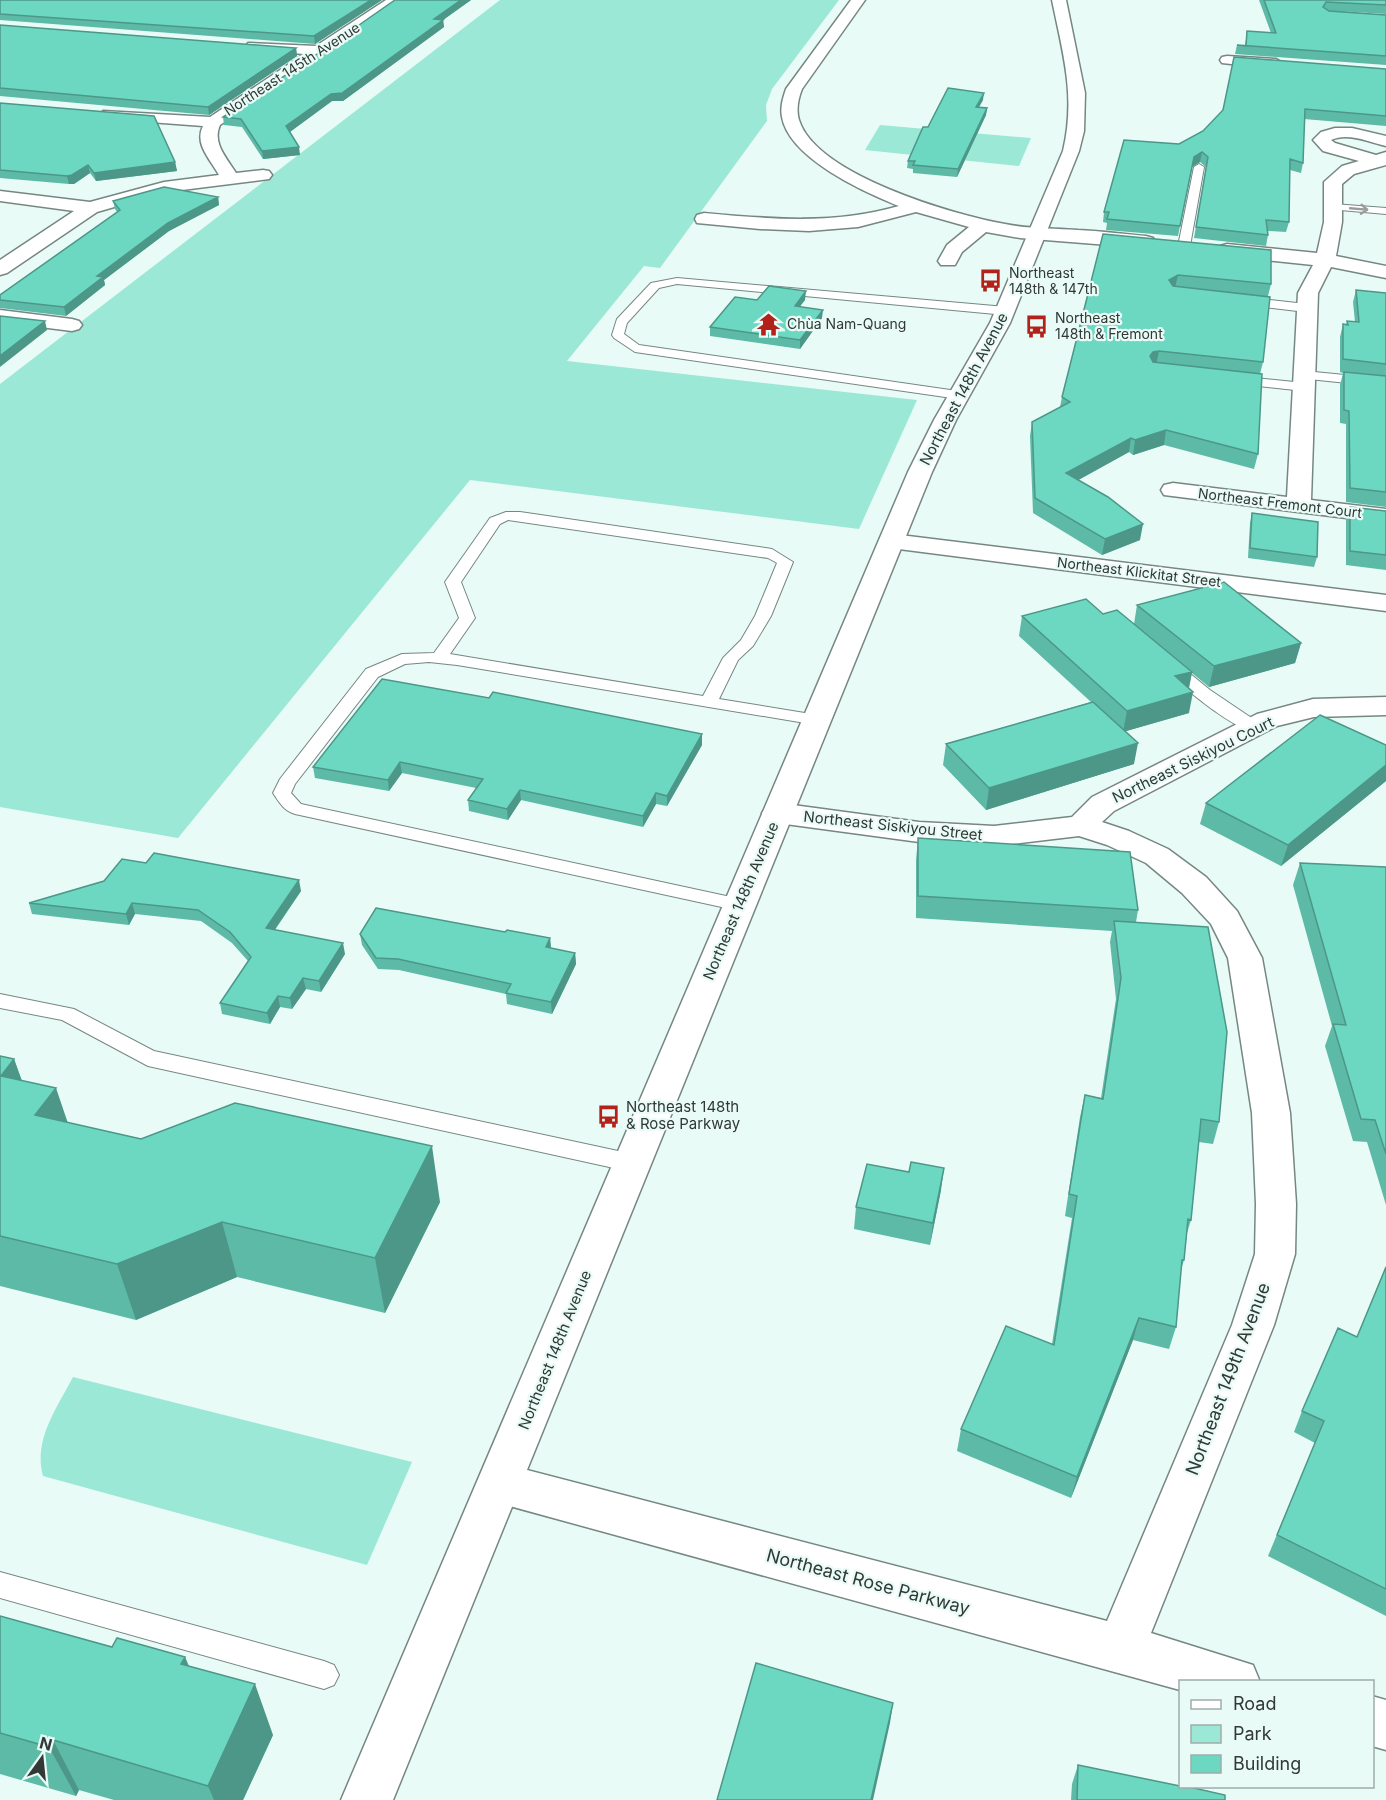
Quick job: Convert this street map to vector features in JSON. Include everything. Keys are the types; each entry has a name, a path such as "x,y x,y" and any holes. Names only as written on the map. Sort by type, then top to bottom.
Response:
{"street":[{"name":"Northeast 145th Avenue","path":"230,178 209,144 207,135 213,122 395,0"},
{"path":"858,0 794,89 790,102 792,124 811,149 861,182 914,207 1006,231 1325,260 1386,272"},
{"name":"Northeast 148th Avenue","path":"368,1800 920,472 959,395 1006,311 1071,151 1079,111 1077,80 1059,0"},
{"path":"233,45 321,51"},
{"path":"1227,60 1295,65"},
{"path":"90,112 213,122"},
{"path":"1383,160 1329,147 1320,140 1330,134 1342,133 1364,135 1386,141"},
{"path":"1299,505 1306,308 1308,293 1325,260 1332,232 1333,182 1348,170 1383,160"},
{"path":"0,269 91,207 164,187 263,175"},
{"path":"0,196 91,207"},
{"path":"704,219 794,227 823,227 860,223 914,207"},
{"path":"948,261 954,249 983,225"},
{"path":"0,316 72,325"},
{"name":"Northeast Fremont Court","path":"1173,489 1386,516"},
{"name":"Northeast Klickitat Street","path":"892,542 1386,603"},
{"name":"Northeast Siskiyou Court","path":"1081,826 1103,804 1267,720 1313,708 1386,706"},
{"name":"Northeast Siskiyou Street","path":"777,813 919,832 994,836 1081,826"},
{"name":"Northeast 149th Avenue","path":"1081,826 1118,838 1157,856 1194,885 1225,919 1245,958 1271,1113 1275,1192 1275,1254 1252,1325 1120,1648"},
{"name":"Northeast Rose Parkway","path":"500,1484 1120,1648 1228,1680"}],"lane":[{"path":"1184,246 1199,167"},
{"path":"1333,207 1386,211"},
{"path":"959,395 635,348 618,335 621,322 655,285 677,281 1006,311"},
{"path":"1229,300 1306,308"},
{"path":"1224,379 1386,383"},
{"path":"439,658 467,618 464,602 453,582 495,521 506,516 520,516 782,558 785,562 763,616 747,643 731,658 709,701"},
{"path":"740,904 295,808 282,793 286,783 372,673 402,659 439,658 817,720"},
{"path":"1161,659 1204,694 1253,727"},
{"path":"0,1001 67,1014 148,1058 632,1163"},
{"path":"0,1584 324,1675"}],"green space":[{"path":"500,0 839,0 772,89 766,105 767,121 660,268 644,266 567,361 917,400 859,529 470,480 178,838 0,807 0,384"},
{"path":"880,125 1031,138 1019,166 865,150"},
{"path":"73,1377 412,1462 367,1565 43,1476 41,1450 44,1437 54,1412"}],"building":[{"path":"0,0 371,0 314,36 0,14"},
{"path":"395,0 461,0 434,19 443,20 342,93 331,94 286,126 299,147 262,151 241,119 223,117 326,48"},
{"path":"1264,0 1386,0 1386,5 1326,2 1323,7 1329,11 1386,15 1386,56 1246,46 1247,31 1276,33"},
{"path":"0,25 296,48 208,107 0,88"},
{"path":"1234,57 1386,69 1386,116 1305,109 1303,163 1290,159 1289,222 1266,220 1268,235 1196,227 1208,157 1202,152 1194,157 1180,226 1107,219 1109,212 1104,212 1124,140 1179,144 1203,131 1223,110"},
{"path":"948,88 984,93 976,107 987,108 958,169 913,165 915,161 908,161 923,127 928,127"},
{"path":"0,103 154,116 175,162 94,173 88,165 67,176 0,170"},
{"path":"164,187 218,197 168,223 97,276 103,277 64,307 0,300 0,295 120,210 113,201"},
{"path":"1103,234 1271,250 1271,284 1178,275 1169,280 1173,286 1270,297 1263,362 1159,351 1153,352 1150,356 1153,362 1262,374 1258,454 1166,430 1135,440 1131,438 1066,473 1108,497 1143,524 1105,539 1035,498 1032,422 1070,402 1062,397"},
{"path":"769,286 806,291 795,306 823,310 800,340 710,327 735,297 757,300"},
{"path":"1356,290 1386,293 1386,364 1343,359 1343,324 1348,325 1347,321 1359,322"},
{"path":"0,316 45,321 0,356"},
{"path":"1344,372 1386,376 1386,492 1350,488 1349,411 1344,410"},
{"path":"1350,507 1386,511 1386,555 1350,551"},
{"path":"1252,513 1318,522 1317,557 1250,548"},
{"path":"1224,582 1301,643 1214,666 1137,605"},
{"path":"1086,599 1103,614 1117,610 1192,672 1175,676 1193,692 1127,711 1022,616"},
{"path":"382,679 489,698 493,692 702,734 667,796 656,793 643,816 520,790 507,809 468,800 483,779 400,762 388,780 313,767"},
{"path":"1093,702 1138,743 989,788 946,744"},
{"path":"1320,715 1386,745 1386,765 1288,845 1206,803"},
{"path":"918,838 1130,852 1138,910 918,896"},
{"path":"154,853 299,880 266,928 343,943 319,981 303,978 290,998 278,996 267,1013 220,1003 251,957 230,932 198,910 132,903 126,914 29,903 104,881 122,859 146,863"},
{"path":"1300,863 1386,867 1386,1154 1375,1120 1361,1119 1333,1024 1346,1025"},
{"path":"376,908 550,938 546,947 575,953 551,1002 506,993 511,984 398,959 376,958 360,934"},
{"path":"1114,921 1208,927 1227,1032 1219,1122 1201,1119 1191,1220 1188,1219 1184,1260 1182,1260 1176,1327 1139,1318 1077,1477 961,1429 1006,1326 1054,1345 1077,1196 1069,1194 1085,1095 1103,1099 1121,978"},
{"path":"0,1056 14,1059 1,1076 56,1088 35,1115 141,1139 235,1103 432,1146 375,1258 222,1222 117,1264 0,1236"},
{"path":"911,1162 944,1168 933,1223 856,1207 867,1164 909,1172"},
{"path":"1386,1267 1386,1589 1277,1535 1324,1421 1302,1411 1338,1328 1357,1337"},
{"path":"0,1616 112,1647 117,1638 185,1657 181,1664 255,1684 208,1786 53,1740 49,1747 0,1733"},
{"path":"756,1663 893,1703 871,1800 717,1800"},
{"path":"1078,1765 1179,1786 1179,1788 1194,1788 1225,1795 1225,1800 1077,1800"}],"place":[{"name":"Northeast 148th & 147th","path":"991,281"},
{"name":"Chùa Nam-Quang","path":"769,324"},
{"name":"Northeast 148th & Fremont","path":"1037,326"},
{"name":"Northeast 148th & Rose Parkway","path":"608,1116"}]}
